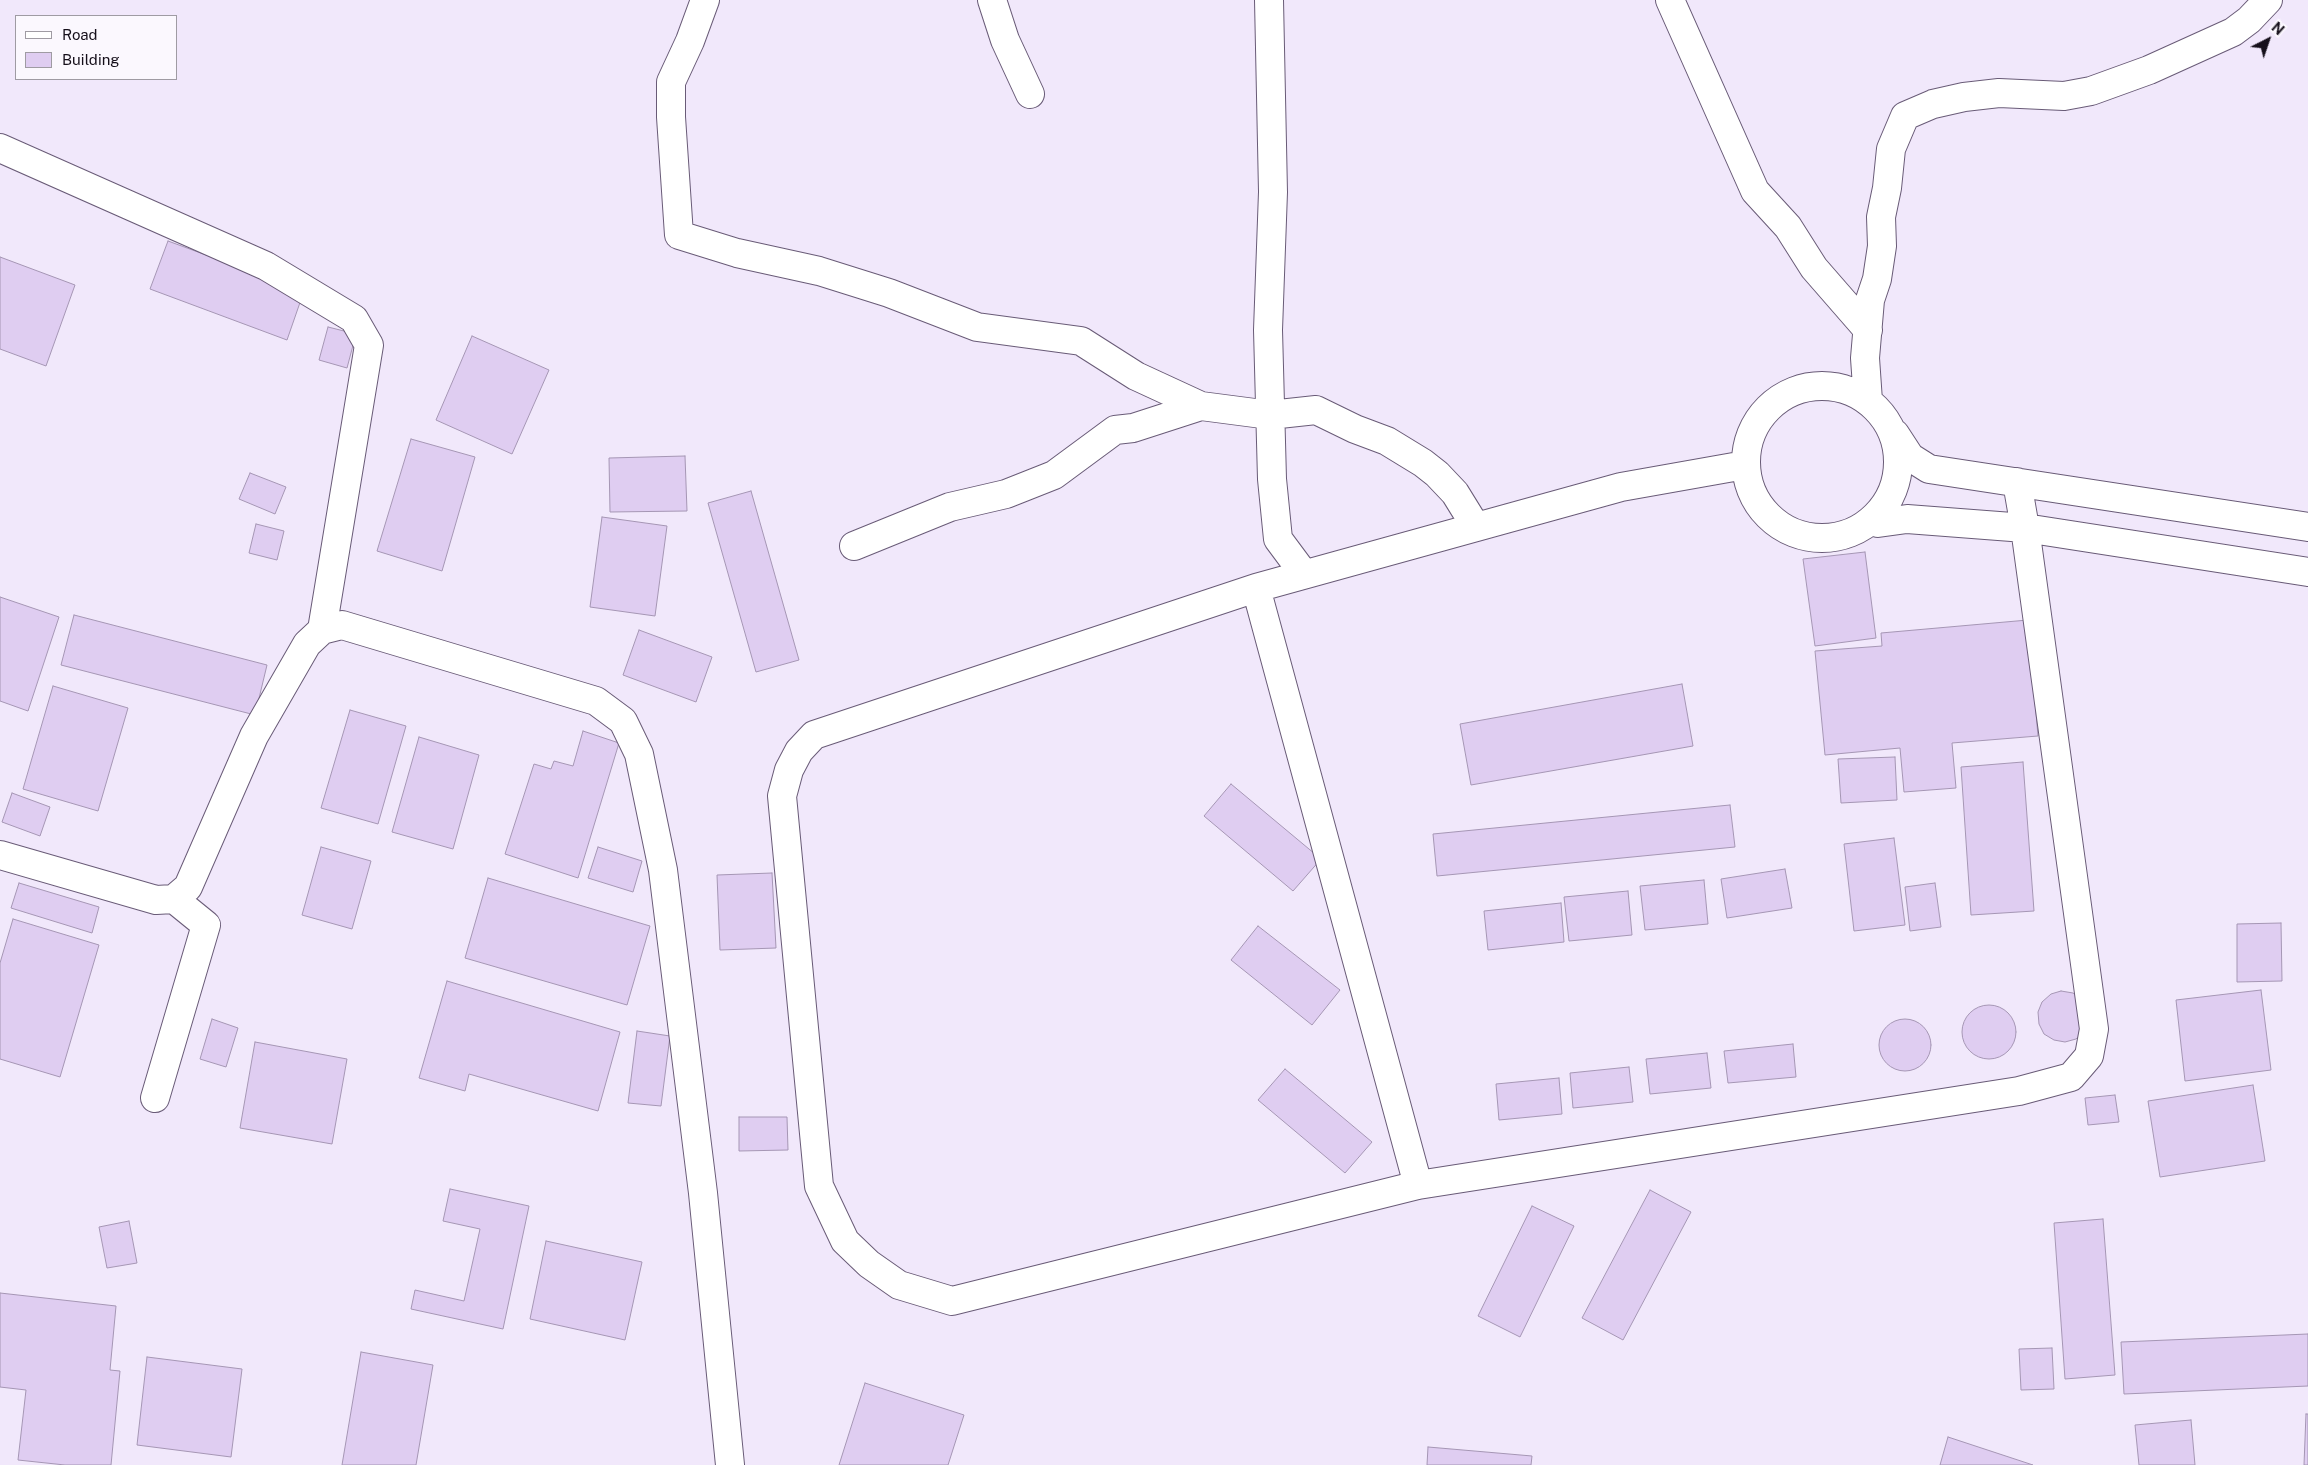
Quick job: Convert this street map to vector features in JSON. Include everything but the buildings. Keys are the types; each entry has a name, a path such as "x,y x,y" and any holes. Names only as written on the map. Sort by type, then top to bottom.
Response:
{"street":[{"path":"705,0 690,41 670,82 679,235 737,253 819,271 889,292 977,327 1081,341 1136,376 1201,406 1270,415 1316,410 1355,429 1387,441 1437,474 1455,493 1476,527"},
{"path":"992,0 1005,40 1030,94"},
{"path":"1269,0 1272,192 1268,330 1272,479 1278,539 1304,574"},
{"path":"1670,0 1755,191 1788,227 1814,268 1868,330"},
{"path":"1868,401 1865,358 1870,300 1877,279 1882,246 1881,217 1888,188 1891,149 1905,116 1933,104 1964,97 1999,93 2064,96 2091,91 2149,70 2226,36 2249,20 2268,0"},
{"path":"0,148 266,266 354,319 369,345 322,630"},
{"path":"1890,427 1899,460 1898,468 1893,494 1872,521 1842,536 1808,538 1777,524 1754,498 1745,465 1752,431 1772,404 1802,388 1836,387 1868,401 1890,427 1910,457 1929,469 2308,527"},
{"path":"854,546 950,508 1006,494 1054,475 1115,430 1133,428 1201,406"},
{"path":"1745,465 1621,487 1304,574 1256,588 814,736 799,751 788,770 782,796 819,1186 845,1241 870,1264 899,1285 952,1301 1418,1185 2019,1091 2071,1077 2089,1056 2094,1029 2025,528 2017,482"},
{"path":"1872,521 1878,523 1908,519 2025,528 2308,572"},
{"path":"1256,588 1418,1185"},
{"path":"0,855 156,900 174,899 188,887 254,736 307,644 322,630 342,624 596,701 623,721 639,754 663,870 703,1193 730,1465"},
{"path":"155,1098 206,925 174,899"}]}
